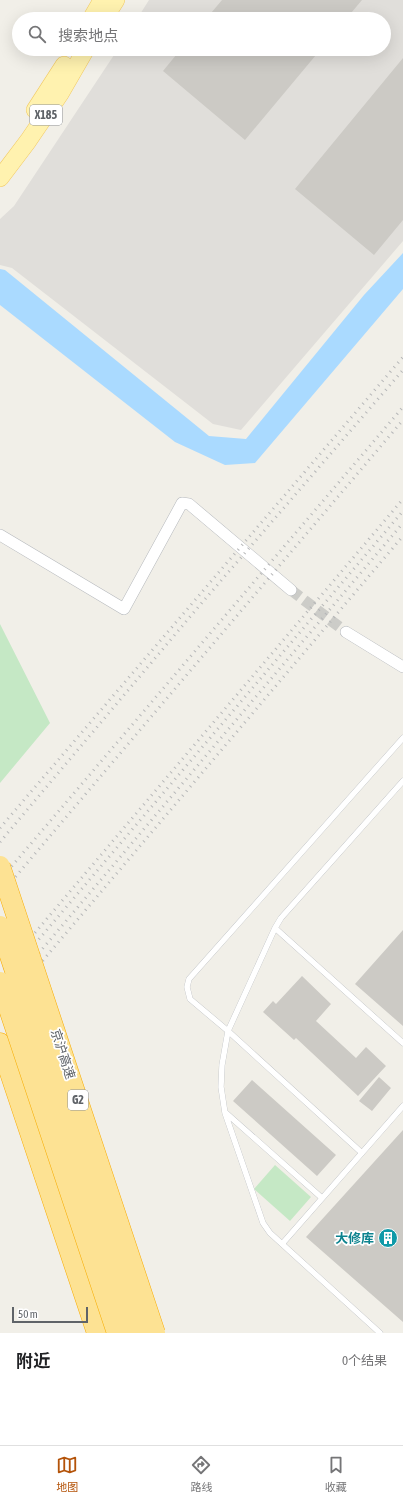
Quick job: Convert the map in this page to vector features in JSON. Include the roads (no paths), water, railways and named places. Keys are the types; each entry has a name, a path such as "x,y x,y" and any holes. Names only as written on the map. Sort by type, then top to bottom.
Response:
{"highway":[{"name":"京沪高速","path":"0,866 155,1333"},
{"name":"京沪高速","path":"0,926 136,1333"},
{"path":"0,982 117,1333"},
{"path":"0,1043 97,1333"}],"main road":[{"path":"95,12 102,0"},
{"path":"108,12 116,0"},
{"name":"X185","path":"0,159 19,134 69,56"},
{"name":"X185","path":"0,178 28,141 60,94 82,56"}],"street":[{"path":"0,535 124,609 182,503 189,504 291,590"},
{"path":"346,632 403,667"}],"lane":[{"path":"362,1153 228,1030 190,999 187,987 189,979 403,738"},
{"path":"380,1333 270,1233 263,1222 225,1113 221,1087 222,1065 228,1030 275,928 281,918 403,781"},
{"path":"275,928 403,1043"},
{"path":"282,1244 403,1106"},
{"path":"225,1113 322,1198"}],"water":[{"path":"403,253 403,289 255,463 225,465 175,442 0,305 0,269 5,270 209,436 246,439 364,295"}],"tunnel":[{"path":"291,590 346,632"}],"railway":[{"path":"0,828 403,357"},
{"path":"0,842 200,605 403,370"},
{"path":"0,880 403,407"},
{"path":"0,895 403,420"},
{"path":"0,974 403,499"},
{"path":"0,985 403,511"},
{"path":"0,999 403,523"},
{"path":"0,1011 403,536"}],"place":[{"name":"大修库","path":"388,1238"}]}
